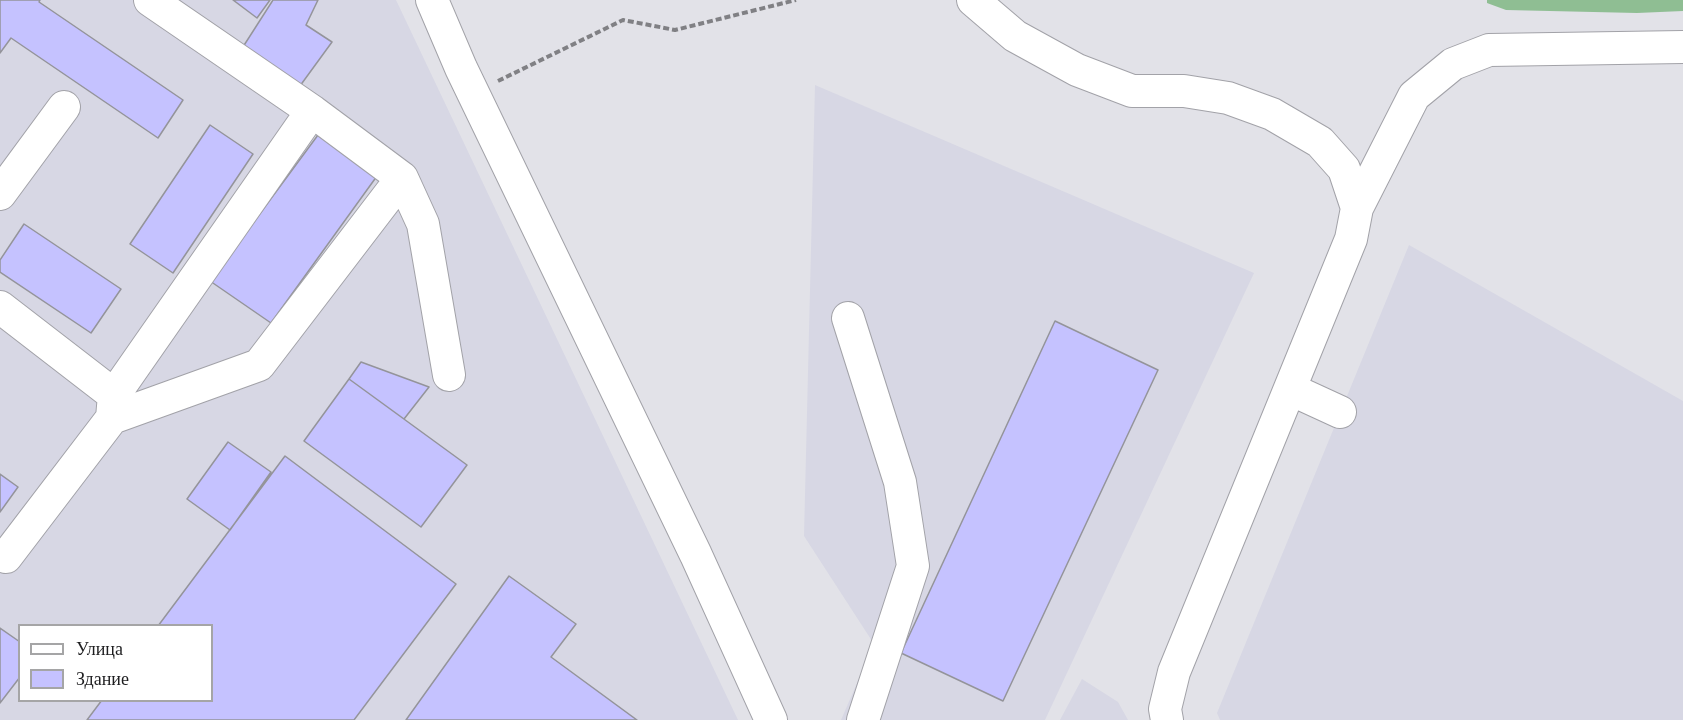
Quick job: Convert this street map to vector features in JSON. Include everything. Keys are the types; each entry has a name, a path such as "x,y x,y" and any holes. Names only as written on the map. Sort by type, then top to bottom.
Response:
{"street":[{"path":"150,0 312,111 402,178 423,224 449,375"},
{"path":"432,0 473,93 696,555 771,720"},
{"path":"973,0 1015,36 1077,70 1132,91 1184,91 1228,98 1272,114 1320,141 1344,169 1357,208"},
{"path":"1167,720 1165,709 1174,672 1351,239 1357,208 1414,96 1453,64 1490,50 1683,47"},
{"path":"0,194 64,107"},
{"path":"6,557 113,406 312,111"},
{"path":"113,406 260,365 402,178"},
{"path":"0,307 113,406"},
{"path":"848,318 900,482 914,566 863,720"},
{"path":"1290,389 1340,412"}],"path":[{"path":"473,93 623,20 675,30 796,0"}],"shaded area":[{"path":"0,0 396,0 738,720 0,720"},
{"path":"815,85 1254,273 1045,720 841,720 874,644 804,536"},
{"path":"1409,245 1683,401 1683,720 1220,720 1217,713"},
{"path":"1082,679 1118,702 1128,720 1060,720"}],"green space":[{"path":"1487,0 1683,0 1683,11 1637,13 1506,10 1487,3"}],"building":[{"path":"0,0 40,0 39,2 183,100 158,138 11,38 0,53"},
{"path":"233,0 270,0 257,18"},
{"path":"273,0 318,0 306,25 332,42 297,90 241,50"},
{"path":"210,125 253,154 173,273 130,244"},
{"path":"318,135 377,176 271,323 210,281"},
{"path":"24,224 121,289 91,333 0,272 0,260"},
{"path":"1055,321 1158,370 1003,701 901,653"},
{"path":"361,362 429,387 404,419 349,379"},
{"path":"349,379 467,465 421,527 304,441"},
{"path":"228,442 271,472 230,530 187,499"},
{"path":"285,456 456,584 354,720 87,720 100,702 213,702 213,624 159,624"},
{"path":"0,474 18,487 0,512"},
{"path":"509,576 576,624 551,657 637,720 406,720"},
{"path":"0,628 18,641 18,680 0,703"}]}
